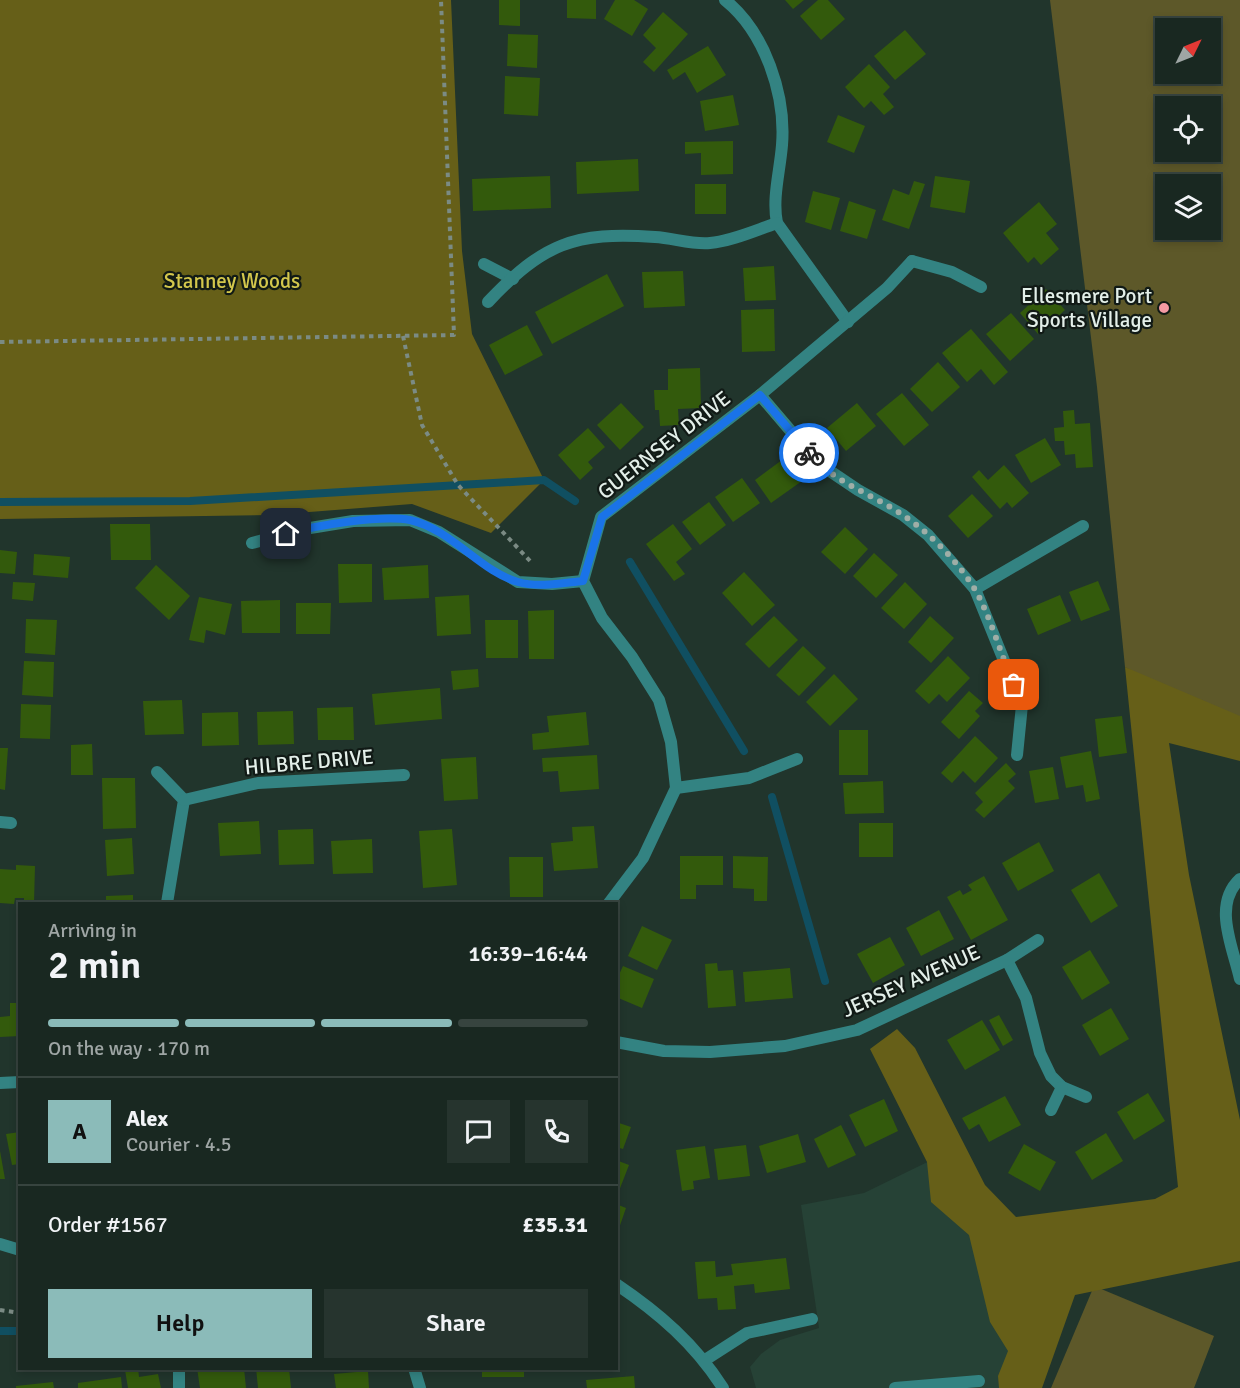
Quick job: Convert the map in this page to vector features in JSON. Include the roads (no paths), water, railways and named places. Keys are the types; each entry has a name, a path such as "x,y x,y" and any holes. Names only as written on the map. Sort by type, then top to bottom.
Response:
{"street":[{"path":"725,0 737,9 761,43 782,111 782,143 774,211 777,223 848,322"},
{"path":"488,302 532,260 550,248 572,241 603,236 655,237 710,244 777,223"},
{"name":"GUERNSEY DRIVE","path":"583,581 602,517 760,395 887,288 912,261 952,272 981,287"},
{"path":"484,264 513,279"},
{"path":"760,395 818,463 858,490 903,515 928,535 975,589 1022,705 1017,755"},
{"path":"252,543 304,529 353,521 410,520 439,532 518,582 552,584 583,581 602,618 632,657 659,700 671,742 676,788 643,858 610,902"},
{"path":"975,589 1083,526"},
{"path":"676,788 749,778 796,759"},
{"path":"157,771 184,800 167,902"},
{"name":"HILBRE DRIVE","path":"184,800 258,783 404,775"},
{"path":"1240,879 1228,893 1224,906 1240,980"},
{"name":"JERSEY AVENUE","path":"618,1042 675,1051 710,1052 785,1046 857,1030 1007,960 1038,940"},
{"name":"JERSEY AVENUE","path":"1007,960 1026,998 1040,1053 1051,1076 1062,1087"},
{"path":"0,1083 18,1082"},
{"path":"1051,1110 1062,1087 1086,1097"},
{"path":"0,1244 18,1249"},
{"path":"618,1285 656,1311 705,1360 723,1388"},
{"path":"705,1360 747,1333 812,1319"},
{"path":"179,1370 179,1388"},
{"path":"415,1370 420,1388"},
{"path":"896,1388 979,1381"}],"waterway":[{"path":"0,502 190,501 544,480 575,501"},
{"path":"630,562 744,751"},
{"path":"772,797 825,981"},
{"path":"0,1331 18,1331"}],"place":[{"name":"Ellesmere Port Sports Village","path":"1164,308"}],"park label":[{"name":"Stanney Woods","path":"232,281"}]}
